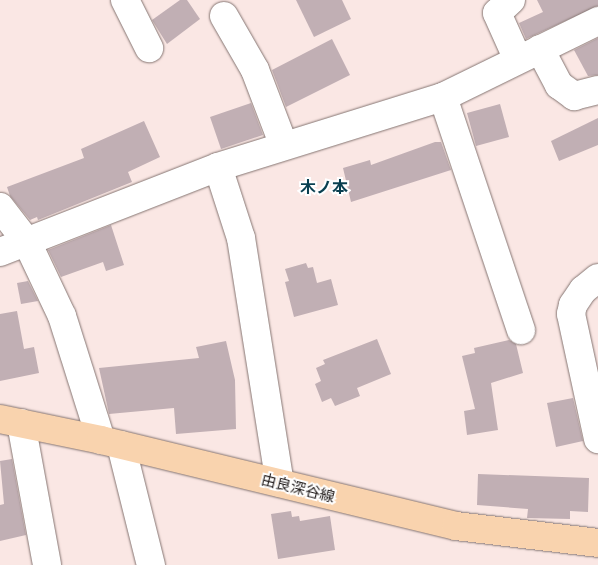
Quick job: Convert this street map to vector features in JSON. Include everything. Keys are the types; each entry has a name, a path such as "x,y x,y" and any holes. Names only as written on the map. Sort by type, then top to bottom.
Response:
{"main road":[{"name":"由良深谷線","path":"10,421 111,443 456,526 598,543"}],"street":[{"path":"125,0 149,48"},
{"path":"511,0 497,13 529,55 574,96 598,90"},
{"path":"224,16 255,70 284,146"},
{"path":"0,252 218,166 443,97 598,21"},
{"path":"443,97 521,330"},
{"path":"218,166 241,238 280,484"},
{"path":"0,207 27,242 62,316 111,443 151,565"},
{"path":"598,278 583,290 573,304 571,314 593,390 598,439"},
{"path":"10,421 47,565"}],"building":[{"path":"180,0 187,0 200,19 167,44 152,20"},
{"path":"296,0 342,0 351,19 314,37"},
{"path":"537,0 598,0 598,6 526,39 519,23 543,12"},
{"path":"598,38 598,75 588,76 574,50"},
{"path":"332,39 350,75 286,107 272,70"},
{"path":"251,103 263,135 221,149 210,117"},
{"path":"500,104 509,137 476,146 467,113"},
{"path":"598,118 598,145 559,161 551,141"},
{"path":"144,121 160,157 128,172 132,182 38,220 37,217 30,220 10,196 7,187 84,158 81,149"},
{"path":"435,142 441,142 451,170 351,202 343,168 370,160 371,165"},
{"path":"111,225 124,265 106,271 103,262 61,277 48,250"},
{"path":"306,263 308,268 313,267 317,283 331,279 338,305 294,317 285,282 289,281 285,269"},
{"path":"28,281 38,301 21,304 17,283"},
{"path":"17,311 24,349 34,347 39,373 0,381 0,314"},
{"path":"377,339 391,374 357,388 360,396 335,406 331,398 322,402 315,384 321,381 316,368 325,364 323,360"},
{"path":"509,340 516,344 523,373 491,383 498,430 467,435 464,411 475,409 462,356 475,353 474,348"},
{"path":"226,341 235,380 236,429 176,434 174,408 109,414 99,368 199,358 196,347"},
{"path":"573,398 583,441 556,447 547,403"},
{"path":"12,459 26,535 0,541 0,505 4,504 0,461"},
{"path":"478,474 589,478 588,512 570,511 570,519 527,518 528,509 477,505"},
{"path":"291,511 292,517 299,516 300,521 330,516 335,550 278,559 271,514"}],"district":[{"name":"木ノ本","path":"324,187"}]}
